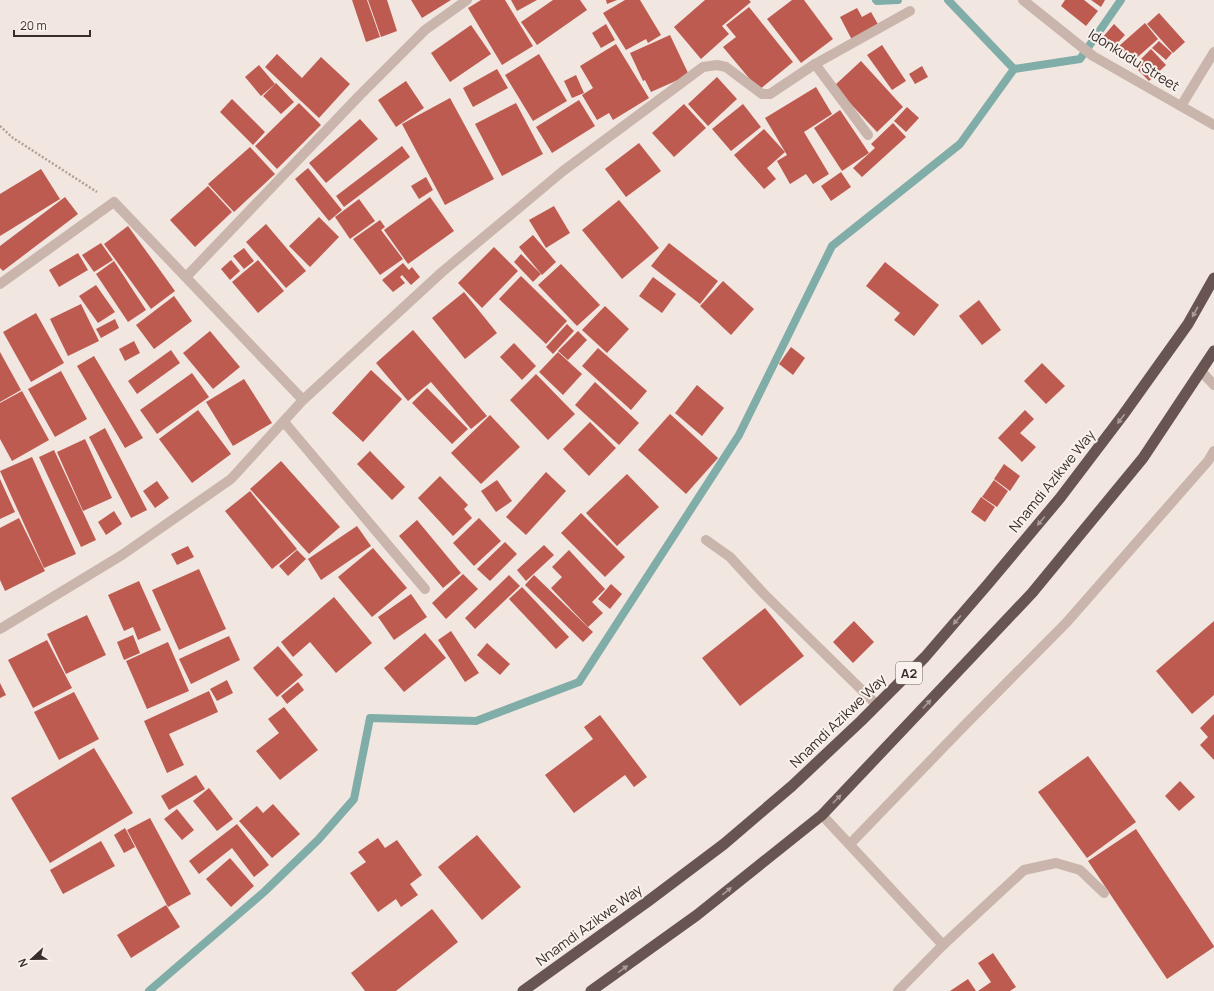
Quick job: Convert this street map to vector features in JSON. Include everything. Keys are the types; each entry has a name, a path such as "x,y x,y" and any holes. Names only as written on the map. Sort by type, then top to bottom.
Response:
{"highway":[{"name":"Nnamdi Azikwe Way","path":"523,991 598,938 724,844 792,786 925,657 1060,498 1123,415 1188,324 1214,278"},
{"name":"A2","path":"591,991 697,915 822,815 1032,593 1143,458 1214,351"}],"street":[{"path":"186,277 360,95 425,30 467,0"},
{"name":"Idonkudu Street","path":"1023,0 1094,56 1214,125"},
{"path":"0,629 122,554 231,479 304,400 442,272 563,172 703,67 717,65 726,67 762,94 770,94 815,64 910,11"},
{"path":"1181,106 1214,52"},
{"path":"815,64 868,135"},
{"path":"0,284 114,202 304,400"},
{"path":"1201,371 1214,385"},
{"path":"284,422 426,589"},
{"path":"850,844 1067,622 1211,464 1214,451"},
{"path":"706,540 730,557 764,594 877,705"},
{"path":"822,815 944,945"},
{"path":"898,991 944,945 1024,870 1056,863 1080,870 1104,893"}],"path":[{"path":"0,126 13,138 114,202"}],"building":[{"path":"352,0 367,0 380,37 366,42"},
{"path":"368,0 387,0 397,31 381,37"},
{"path":"411,0 451,0 422,18"},
{"path":"481,0 505,0 533,46 502,65 468,8"},
{"path":"511,0 537,0 517,11"},
{"path":"553,0 580,0 587,10 537,45 521,22"},
{"path":"606,0 617,0 607,4"},
{"path":"625,0 640,0 661,35 648,43 646,39 626,50 603,13"},
{"path":"705,0 749,0 751,2 722,26 729,34 701,59 674,27"},
{"path":"792,0 804,0 833,39 801,63 767,19"},
{"path":"1065,0 1084,0 1098,11 1086,26 1061,6"},
{"path":"1091,0 1105,0 1101,7"},
{"path":"749,7 793,62 759,90 723,47 736,37 726,25"},
{"path":"857,8 862,17 871,12 879,26 852,40 840,17"},
{"path":"1159,13 1185,42 1173,53 1147,24"},
{"path":"1145,23 1158,39 1132,62 1119,46"},
{"path":"606,24 615,40 601,48 592,33"},
{"path":"1114,24 1125,35 1113,48 1102,38"},
{"path":"471,25 491,54 450,82 431,53"},
{"path":"670,35 689,75 651,92 645,80 643,81 630,53"},
{"path":"1159,41 1172,53 1166,60 1152,48"},
{"path":"616,44 649,98 613,120 609,113 597,120 582,95 593,88 580,66"},
{"path":"882,45 906,81 892,90 867,55"},
{"path":"1151,49 1166,65 1149,81 1134,66"},
{"path":"277,54 302,78 321,57 350,84 319,118 265,67"},
{"path":"539,54 567,101 533,121 505,75"},
{"path":"861,61 903,107 877,132 834,86"},
{"path":"259,65 275,84 261,96 245,77"},
{"path":"922,66 928,77 915,84 909,74"},
{"path":"497,69 508,88 473,107 463,88"},
{"path":"576,75 584,93 572,98 564,81"},
{"path":"717,77 737,99 708,126 688,104"},
{"path":"406,81 424,108 396,127 378,100"},
{"path":"276,83 294,102 281,114 263,96"},
{"path":"816,87 832,114 804,132 829,174 813,184 806,174 790,184 777,161 787,155 765,118"},
{"path":"450,98 494,179 445,205 402,124"},
{"path":"232,99 265,132 253,145 220,112"},
{"path":"579,100 595,126 552,153 536,127"},
{"path":"299,103 321,125 277,169 255,146"},
{"path":"516,103 543,154 502,176 475,124"},
{"path":"684,104 706,128 674,157 652,133"},
{"path":"743,104 761,127 731,151 712,129"},
{"path":"907,107 919,118 906,132 894,121"},
{"path":"840,110 869,153 842,171 814,128"},
{"path":"360,119 378,139 326,183 309,163"},
{"path":"893,123 906,137 862,177 853,168 875,148 871,144"},
{"path":"764,129 785,152 767,168 776,179 764,189 734,155"},
{"path":"639,143 661,171 626,197 605,169"},
{"path":"402,146 410,157 344,207 336,196"},
{"path":"250,147 275,174 234,212 208,184"},
{"path":"308,168 342,210 329,221 295,179"},
{"path":"41,169 60,199 0,236 0,194"},
{"path":"841,172 851,187 831,201 821,186"},
{"path":"426,177 433,190 419,199 411,186"},
{"path":"208,186 232,212 195,247 170,220"},
{"path":"65,197 78,214 3,271 0,268 0,246"},
{"path":"430,197 454,231 408,264 384,230"},
{"path":"359,199 375,221 350,239 335,217"},
{"path":"619,200 659,248 622,279 582,230"},
{"path":"554,206 570,233 546,248 529,220"},
{"path":"319,217 339,237 310,267 289,246"},
{"path":"380,220 385,227 381,230 403,259 380,275 353,239"},
{"path":"266,224 306,271 286,288 246,242"},
{"path":"128,226 175,291 151,309 104,244"},
{"path":"533,235 556,262 542,275 519,247"},
{"path":"101,243 113,260 94,272 82,255"},
{"path":"669,243 718,281 700,304 651,266"},
{"path":"494,247 518,271 482,308 458,283"},
{"path":"244,248 254,261 244,269 233,256"},
{"path":"78,253 88,270 59,287 49,270"},
{"path":"521,254 541,274 533,282 514,262"},
{"path":"231,260 240,271 230,280 221,269"},
{"path":"258,260 284,291 258,313 232,282"},
{"path":"114,261 146,310 128,322 96,274"},
{"path":"885,262 939,305 914,336 894,320 900,313 866,286"},
{"path":"403,263 409,270 412,267 420,277 411,285 402,275 400,277 405,283 393,292 382,280"},
{"path":"561,264 600,305 577,326 538,285"},
{"path":"521,276 567,321 546,344 499,299"},
{"path":"653,277 676,294 662,313 639,296"},
{"path":"723,281 754,309 731,335 700,306"},
{"path":"96,285 115,312 98,323 79,296"},
{"path":"464,292 497,333 465,359 432,318"},
{"path":"174,296 192,321 154,349 136,325"},
{"path":"979,300 1001,330 982,345 959,316"},
{"path":"81,304 99,341 68,356 50,319"},
{"path":"605,306 629,329 607,353 582,330"},
{"path":"36,313 64,363 31,382 3,332"},
{"path":"115,319 119,328 101,338 96,329"},
{"path":"567,324 574,331 553,354 546,347"},
{"path":"413,330 487,416 471,429 431,382 408,401 376,363"},
{"path":"210,331 240,367 213,389 183,353"},
{"path":"578,331 587,340 568,360 558,351"},
{"path":"134,341 140,353 125,361 119,349"},
{"path":"514,343 536,366 522,380 500,357"},
{"path":"791,347 805,358 793,375 779,364"},
{"path":"598,348 647,391 631,410 582,366"},
{"path":"171,350 180,363 137,394 128,381"},
{"path":"0,352 21,390 0,402"},
{"path":"558,352 582,374 563,395 539,372"},
{"path":"94,356 143,438 125,448 77,366"},
{"path":"1042,363 1065,386 1046,404 1024,381"},
{"path":"371,370 402,399 363,442 332,413"},
{"path":"61,371 87,419 55,437 28,389"},
{"path":"192,373 209,397 157,434 140,410"},
{"path":"536,374 575,414 548,440 510,400"},
{"path":"244,379 272,423 233,446 206,402"},
{"path":"595,382 639,423 619,445 575,405"},
{"path":"697,385 724,408 702,436 675,413"},
{"path":"427,388 468,429 452,444 412,403"},
{"path":"22,391 49,440 12,461 0,439 0,403"},
{"path":"198,410 231,454 192,483 159,439"},
{"path":"1025,410 1034,419 1020,433 1036,447 1022,462 998,438"},
{"path":"670,414 718,458 686,494 638,450"},
{"path":"490,415 520,447 481,484 451,453"},
{"path":"590,422 616,448 589,476 563,449"},
{"path":"105,428 147,510 131,518 89,437"},
{"path":"85,439 112,498 83,511 57,452"},
{"path":"54,450 96,540 81,547 39,457"},
{"path":"370,451 405,487 392,500 357,464"},
{"path":"32,457 76,554 44,568 0,471"},
{"path":"281,461 340,527 309,554 250,489"},
{"path":"1004,464 1020,476 1010,491 994,479"},
{"path":"546,472 566,491 526,535 506,517"},
{"path":"627,474 659,507 617,546 586,513"},
{"path":"440,476 468,505 464,509 472,518 453,536 418,498"},
{"path":"0,479 15,512 0,519"},
{"path":"497,480 512,501 496,512 481,491"},
{"path":"994,480 1008,491 997,507 982,497"},
{"path":"157,481 169,498 155,508 143,491"},
{"path":"250,491 297,549 272,569 225,511"},
{"path":"981,497 995,507 985,522 971,512"},
{"path":"114,511 122,524 106,535 98,522"},
{"path":"581,513 625,557 605,577 561,533"},
{"path":"19,518 45,571 5,591 0,580 0,528"},
{"path":"479,518 501,541 474,566 453,543"},
{"path":"417,520 461,573 443,588 399,536"},
{"path":"357,526 371,546 321,580 308,559"},
{"path":"505,542 517,554 490,581 477,569"},
{"path":"544,545 554,555 526,581 517,570"},
{"path":"188,546 194,557 177,565 171,554"},
{"path":"373,548 407,588 372,617 338,577"},
{"path":"297,550 306,559 288,576 279,566"},
{"path":"569,550 605,589 592,602 603,613 588,627 551,588 562,577 552,567"},
{"path":"199,569 226,629 179,650 152,590"},
{"path":"463,574 478,589 446,619 432,603"},
{"path":"509,575 520,586 475,629 465,618"},
{"path":"534,575 593,632 583,642 525,585"},
{"path":"139,581 161,630 138,640 133,627 124,631 108,595"},
{"path":"611,584 622,594 610,609 598,599"},
{"path":"522,587 569,637 556,649 509,599"},
{"path":"411,594 427,617 394,640 378,617"},
{"path":"334,597 372,643 336,673 310,642 293,657 281,642"},
{"path":"765,608 804,656 740,706 702,658"},
{"path":"87,615 106,655 66,674 47,634"},
{"path":"854,621 874,642 853,663 833,642"},
{"path":"1214,621 1214,695 1192,714 1156,671"},
{"path":"451,631 479,673 465,682 438,640"},
{"path":"425,633 446,658 404,692 384,668"},
{"path":"133,635 140,653 124,660 117,642"},
{"path":"229,636 240,660 191,684 179,659"},
{"path":"47,640 72,688 33,708 8,660"},
{"path":"168,642 189,691 147,709 126,661"},
{"path":"487,643 510,664 500,675 477,655"},
{"path":"278,646 303,675 277,697 253,668"},
{"path":"227,680 233,693 217,701 210,689"},
{"path":"298,682 304,690 287,704 281,696"},
{"path":"0,683 6,695 0,698"},
{"path":"209,691 218,712 169,734 184,765 167,773 144,721"},
{"path":"74,692 99,739 59,760 34,712"},
{"path":"284,707 318,750 280,780 256,751 279,733 268,719"},
{"path":"1214,714 1214,760 1200,745 1208,737 1200,728"},
{"path":"600,715 647,777 634,787 625,775 574,813 545,775 593,739 584,727"},
{"path":"94,748 133,813 50,863 11,798"},
{"path":"1088,756 1136,822 1087,858 1038,792"},
{"path":"196,775 205,789 169,810 161,796"},
{"path":"1180,781 1195,797 1179,811 1165,796"},
{"path":"209,788 233,819 217,831 193,801"},
{"path":"273,804 300,834 272,858 239,821 257,806 263,813"},
{"path":"177,809 194,830 182,840 164,819"},
{"path":"150,818 191,894 168,907 127,830"},
{"path":"237,824 269,865 254,877 232,848 199,874 189,861"},
{"path":"125,828 135,847 124,853 114,835"},
{"path":"1136,829 1214,946 1167,979 1088,861"},
{"path":"477,835 521,887 482,920 438,867"},
{"path":"378,838 385,848 397,840 422,875 410,884 418,895 401,907 396,899 378,912 350,873 366,862 358,852"},
{"path":"101,841 115,866 63,894 50,870"},
{"path":"230,858 254,886 231,907 206,879"},
{"path":"166,905 180,927 131,958 117,935"},
{"path":"432,909 458,942 396,991 365,991 351,973"},
{"path":"993,953 1016,987 1010,991 978,991 991,982 978,963"},
{"path":"968,979 976,991 950,991"}],"waterway":[{"path":"876,0 898,0"},
{"path":"948,0 1014,69 1080,59 1121,0"},
{"path":"149,991 264,892 318,840 354,799 370,718 476,721 579,682 739,435 832,246 960,144 1014,69"}]}
